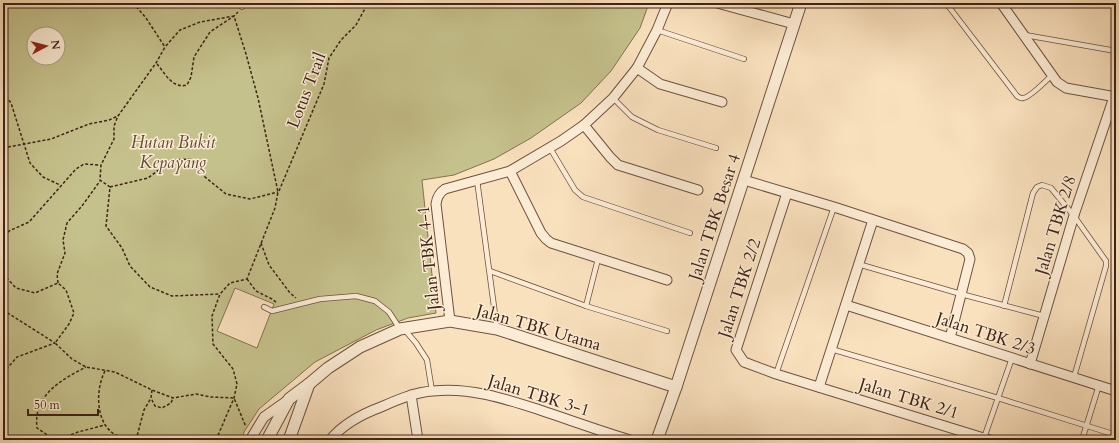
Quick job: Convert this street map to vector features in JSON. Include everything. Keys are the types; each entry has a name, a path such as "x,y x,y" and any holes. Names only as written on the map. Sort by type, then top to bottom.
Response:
{"street":[{"path":"477,180 510,171 550,148 584,125 613,98 636,68 657,30 668,3"},
{"path":"717,3 794,24"},
{"name":"Jalan TBK Besar 4","path":"658,440 801,3"},
{"path":"1001,3 1057,82 1066,88 1115,97"},
{"path":"636,68 660,84 722,102"},
{"name":"Jalan TBK 2/8","path":"1030,364 1076,210 1115,97"},
{"path":"584,125 618,165 698,190"},
{"path":"510,171 541,233 551,243 667,280"},
{"name":"Jalan TBK 4-1","path":"450,321 436,204 437,197 445,189 477,180"},
{"path":"744,180 834,207 962,249 968,253 970,259 950,338"},
{"name":"Jalan TBK 2/2","path":"787,193 736,350 744,362 776,374 819,387"},
{"path":"819,387 873,220"},
{"name":"Jalan TBK 2/3","path":"846,305 1115,390"},
{"name":"Jalan TBK Utama","path":"289,399 328,368 360,347 401,328 450,321 497,329 676,387"},
{"path":"1115,390 1116,380"},
{"path":"289,440 309,384"},
{"name":"Jalan TBK 2/1","path":"819,387 987,439"},
{"name":"Jalan TBK 3-1","path":"330,440 336,433 363,414 411,395 432,391 462,390 506,399 626,439"},
{"path":"411,395 418,440"},
{"path":"251,439 264,417 289,399"},
{"path":"267,440 289,399"}],"lane":[{"path":"238,3 242,7 246,3"},
{"path":"946,3 1017,96 1024,98 1038,89 1052,75"},
{"path":"657,30 744,59"},
{"path":"1024,35 1116,51"},
{"path":"613,98 632,117 658,130 716,148"},
{"path":"550,148 575,190 583,197 690,233"},
{"path":"477,180 497,329"},
{"path":"1004,306 1033,192 1037,187 1042,185 1051,188 1076,210 1104,257 1106,266 1074,377"},
{"path":"776,374 834,207"},
{"path":"586,306 598,259"},
{"path":"858,264 1044,316"},
{"path":"490,271 586,306 667,331"},
{"path":"264,307 272,311 320,299 356,296 376,301 416,343 427,360 432,391"},
{"path":"831,349 998,398 1116,435"},
{"path":"987,439 998,398 1012,358"},
{"path":"1082,440 1099,385"}],"path":[{"path":"133,3 146,18 165,46"},
{"name":"Lotus Trail","path":"247,279 275,208 278,192 306,123 324,84 329,58 341,40 356,25 368,3"},
{"path":"156,63 173,84 181,87 187,85 191,77 194,57 210,32 234,16 242,7"},
{"path":"3,373 17,357 55,343 69,324 74,312 66,290 58,283 58,274 65,253 63,240 67,223 82,206 100,180 101,165 114,139 114,126 118,116 156,63 165,46 180,30 200,22 234,16"},
{"path":"100,180 110,187 148,178 172,160 190,159 205,177 226,194 250,199 278,192 258,98 234,16"},
{"path":"3,92 11,103 30,163 43,177 60,185"},
{"path":"3,148 23,143 51,139 90,124 109,120 118,116"},
{"path":"3,241 10,231 29,222 60,185 76,169 84,164 101,165"},
{"path":"110,187 106,226 122,248 130,266 150,287 172,296 220,294"},
{"path":"261,242 269,265 290,293 304,303"},
{"path":"3,274 16,288 35,293 58,283"},
{"path":"216,440 234,398 237,384 233,369 213,344 212,316 220,294 230,283 247,279 256,291 272,299 284,308"},
{"path":"3,310 55,343 72,359 86,367 114,372 173,398 196,394 211,397 234,398"},
{"path":"47,440 46,434 37,428 36,421 46,395 62,380 86,367"},
{"path":"105,370 98,390 101,419 105,425 119,437 124,436 136,440 144,410 151,398 152,390"},
{"path":"151,398 155,406 162,408 171,403 173,398"},
{"path":"234,398 251,439"},
{"path":"57,440 78,432 105,425"},
{"path":"3,437 6,440"}],"green space":[{"name":"Hutan Bukit Kepayang","path":"3,3 217,3 219,5 222,3 649,3 640,28 611,71 581,103 531,138 494,159 454,175 422,180 436,313 408,318 376,330 315,362 259,409 244,432 242,440 3,440","holes":["235,288 274,304 257,348 217,331"]}]}
